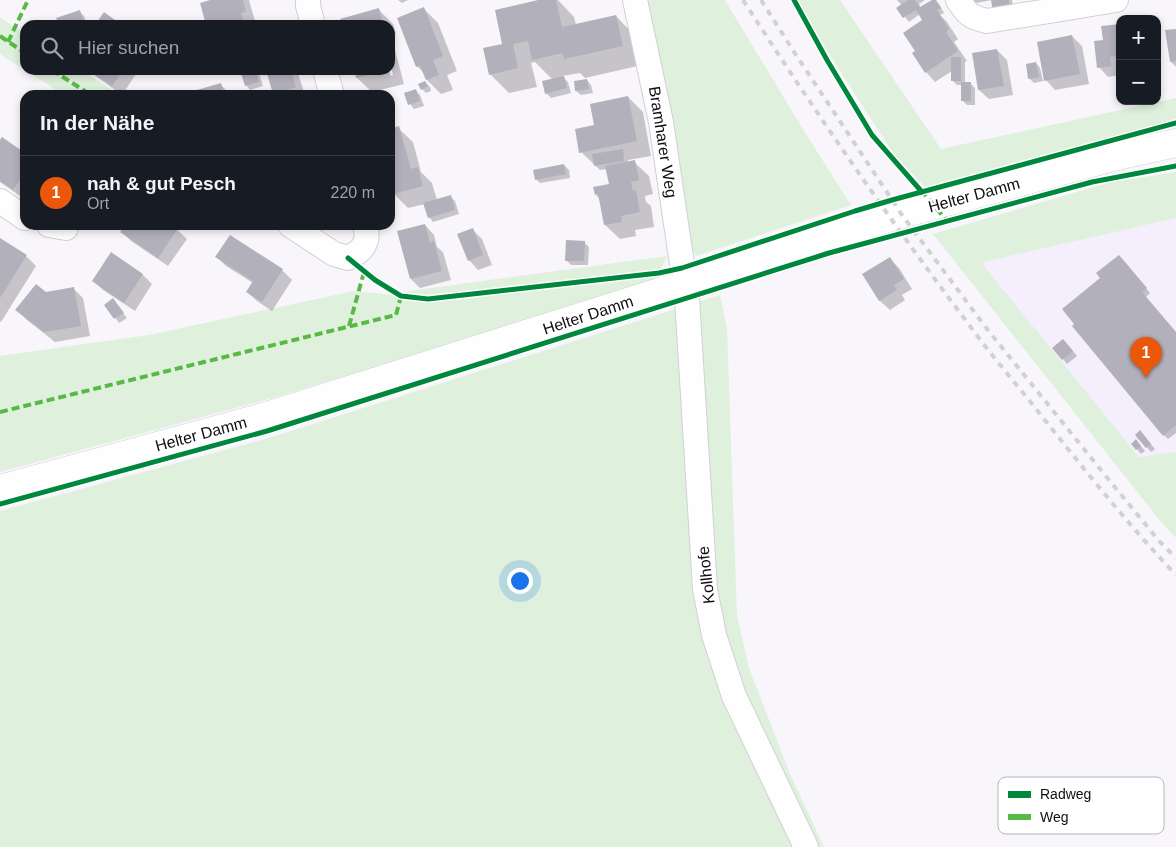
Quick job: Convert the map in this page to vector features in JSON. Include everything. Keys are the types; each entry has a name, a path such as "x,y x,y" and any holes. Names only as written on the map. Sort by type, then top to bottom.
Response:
{"street":[{"path":"308,0 312,20"},
{"name":"Bramharer Weg","path":"636,0 661,122 685,284"},
{"path":"958,0 973,18 987,20 1116,0"},
{"path":"326,75 331,90"},
{"name":"Helter Damm","path":"0,489 263,418 933,205 1176,143"},
{"path":"0,202 20,215"},
{"path":"298,230 334,254 348,258 357,254 365,245 366,230"},
{"name":"Kollhofe","path":"685,284 706,589 714,635 734,696 806,847"}],"shaded area":[{"path":"1176,218 1176,452 1139,457 983,266 983,261"}],"green space":[{"path":"645,0 725,0 851,205 696,256 686,239"},
{"path":"797,0 840,0 941,149 1144,105 1161,105 1161,101 1176,98 1176,120 925,187 895,156 820,40"},
{"path":"0,18 20,30 20,67 0,54"},
{"path":"33,75 89,75 112,90 56,90"},
{"path":"1176,172 1176,218 983,262 984,266 1139,457 1176,452 1176,538 1161,522 933,234 1111,182"},
{"path":"667,256 659,273 649,285 258,402 0,472 0,356 149,335 354,291 401,296 409,291"},
{"path":"720,295 727,329 737,616 749,668 790,774 824,847 0,847 0,511 269,438"}],"building":[{"path":"210,0 243,0 246,12 241,13 243,20 205,20 200,3"},
{"path":"538,0 556,0 562,27 616,15 623,46 564,59 563,53 532,60 528,41 513,44 518,68 489,75 483,48 502,44 495,10"},
{"path":"908,0 915,0 920,7 932,0 936,0 941,8 937,10 949,29 946,32 958,51 925,73 912,53 915,51 903,33 922,20 916,10 903,18 896,8"},
{"path":"991,0 1009,0 1010,9 993,12"},
{"path":"424,7 443,56 433,60 439,75 426,80 420,66 416,67 397,18"},
{"path":"379,8 382,19 340,20"},
{"path":"80,10 83,20 57,20 56,18"},
{"path":"104,12 115,20 98,20"},
{"path":"1116,24 1116,56 1110,57 1111,66 1097,68 1094,41 1103,40 1101,26"},
{"path":"1176,29 1176,61 1170,62 1165,30"},
{"path":"1072,35 1080,74 1044,81 1037,42"},
{"path":"997,49 1004,86 978,90 972,53"},
{"path":"951,57 961,57 961,81 951,81"},
{"path":"1036,62 1039,77 1028,79 1026,64"},
{"path":"96,75 120,75 112,86"},
{"path":"242,75 257,75 259,82 245,86"},
{"path":"267,75 292,75 296,87 286,90 272,90"},
{"path":"355,75 369,75 356,78"},
{"path":"564,76 567,88 545,94 542,81"},
{"path":"587,79 589,89 575,91 574,81"},
{"path":"425,81 428,86 421,90 418,84"},
{"path":"961,82 971,82 971,101 961,101"},
{"path":"221,83 223,90 197,90"},
{"path":"416,89 420,101 408,105 404,93"},
{"path":"628,96 637,141 579,153 575,129 594,125 590,104"},
{"path":"399,126 411,169 418,167 423,186 395,193 395,127"},
{"path":"2,137 20,150 20,180 13,190 0,181 0,140"},
{"path":"623,149 624,161 594,166 592,154"},
{"path":"635,160 639,180 631,182 633,191 636,190 640,212 621,216 622,222 604,225 598,194 595,195 593,187 609,184 605,166"},
{"path":"564,164 566,174 535,180 533,170"},
{"path":"451,195 455,210 428,218 423,203"},
{"path":"425,224 430,243 434,241 442,271 410,279 397,231"},
{"path":"473,228 483,255 468,261 457,234"},
{"path":"121,230 177,230 158,258 120,232"},
{"path":"230,235 283,269 262,302 246,292 253,281 215,257"},
{"path":"0,238 27,255 0,298"},
{"path":"566,240 585,241 584,261 565,261"},
{"path":"111,252 143,274 124,303 92,281"},
{"path":"1119,255 1147,288 1142,292 1176,332 1176,425 1163,436 1072,326 1074,324 1062,309 1100,278 1096,273"},
{"path":"890,257 904,279 894,285 897,290 879,301 862,274"},
{"path":"36,284 46,292 74,287 81,326 44,332 15,310"},
{"path":"113,298 124,313 114,319 104,305"},
{"path":"1063,339 1073,351 1062,360 1052,348"},
{"path":"1140,430 1151,444 1146,448 1135,435"},
{"path":"1136,439 1141,446 1136,450 1131,444"}],"railway":[{"path":"743,0 852,163 975,333 1103,492 1176,575"},
{"path":"761,0 902,215 987,329 1160,542 1176,558"}],"marked path":[{"path":"8,42 28,0"},
{"path":"0,36 20,50"},
{"path":"60,75 83,90"},
{"path":"921,190 947,221"},
{"path":"349,326 364,272"},
{"path":"0,412 396,315 401,296"}],"cycle path":[{"path":"794,0 872,135 922,192"},
{"path":"348,258 375,280 401,296 428,299 659,273 682,268 892,200 1176,123"},
{"path":"0,504 267,431 829,253 1092,182 1176,166"}],"place":[{"name":"nah & gut Pesch","path":"1146,378"}]}
